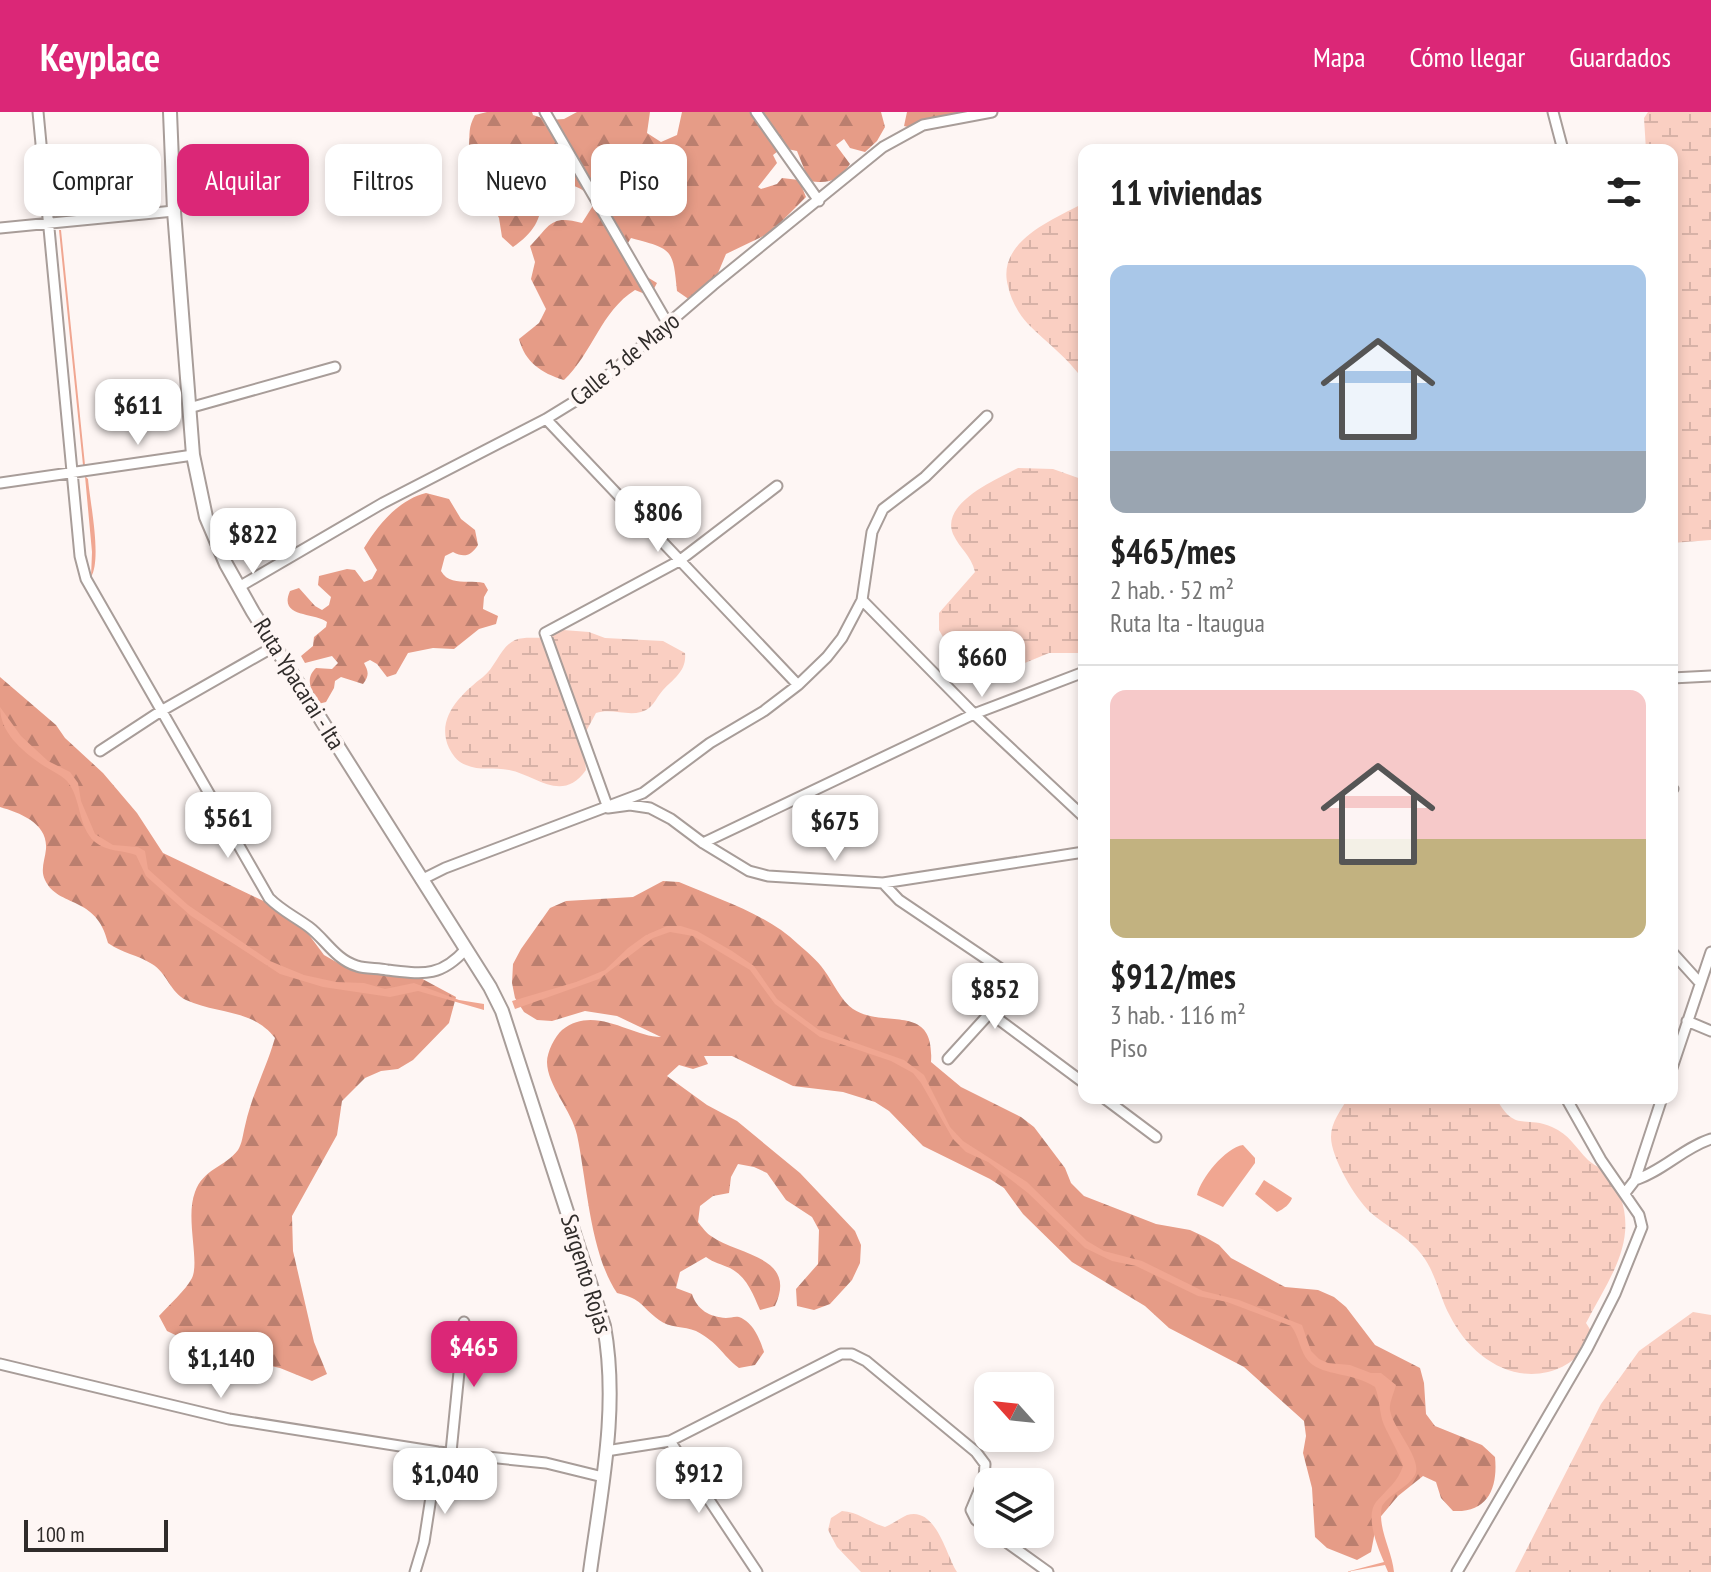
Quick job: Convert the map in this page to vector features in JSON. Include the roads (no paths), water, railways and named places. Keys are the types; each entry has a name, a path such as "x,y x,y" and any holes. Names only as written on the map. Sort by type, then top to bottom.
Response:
{"street":[{"path":"38,112 81,472 80,556 85,576 269,898 285,914 309,927 327,946 356,966 434,972 453,964 466,949"},
{"name":"Ruta Ypacarai - Ita","path":"170,112 174,211 193,455 206,517 239,587 490,987"},
{"path":"545,112 668,324"},
{"path":"756,112 819,201"},
{"name":"Calle 3 de Mayo","path":"239,587 383,503 546,419 585,395 883,147 923,125 992,112"},
{"path":"1553,112 1561,144"},
{"path":"0,228 174,211"},
{"path":"189,408 335,367"},
{"path":"421,880 445,868 643,793 710,743 764,711 798,685 842,638 862,600 872,532 883,509 925,477 987,416"},
{"path":"546,419 798,685"},
{"path":"0,483 193,455"},
{"path":"608,808 545,633 679,561 777,486"},
{"path":"862,600 974,714 1078,811"},
{"path":"100,751 161,711 275,646"},
{"path":"703,843 974,714 1078,674"},
{"path":"1678,678 1711,676"},
{"path":"608,808 630,805 650,808 749,871 768,876 883,883 1078,853"},
{"path":"883,883 899,900 1019,981 948,1059"},
{"path":"1678,1049 1711,952"},
{"path":"1678,959 1700,983"},
{"name":"Sargento Rojas","path":"490,987 502,1011 604,1326 611,1363 606,1451 590,1572"},
{"path":"990,1013 1078,1079"},
{"path":"1687,1021 1711,1031"},
{"path":"1112,1104 1156,1137"},
{"path":"1457,1572 1587,1349 1615,1294 1642,1227 1639,1215 1607,1169 1569,1104"},
{"path":"1625,1193 1635,1180 1660,1104"},
{"path":"1635,1180 1648,1176 1694,1145 1711,1139"},
{"path":"451,1452 464,1322"},
{"path":"606,1451 670,1441 841,1354 852,1354 866,1361 976,1452 985,1468"},
{"path":"0,1364 229,1419 438,1452 546,1463 603,1477"},
{"path":"670,1441 757,1572"},
{"path":"415,1572 424,1542 438,1452"},
{"path":"1015,1548 1048,1572"}]}
